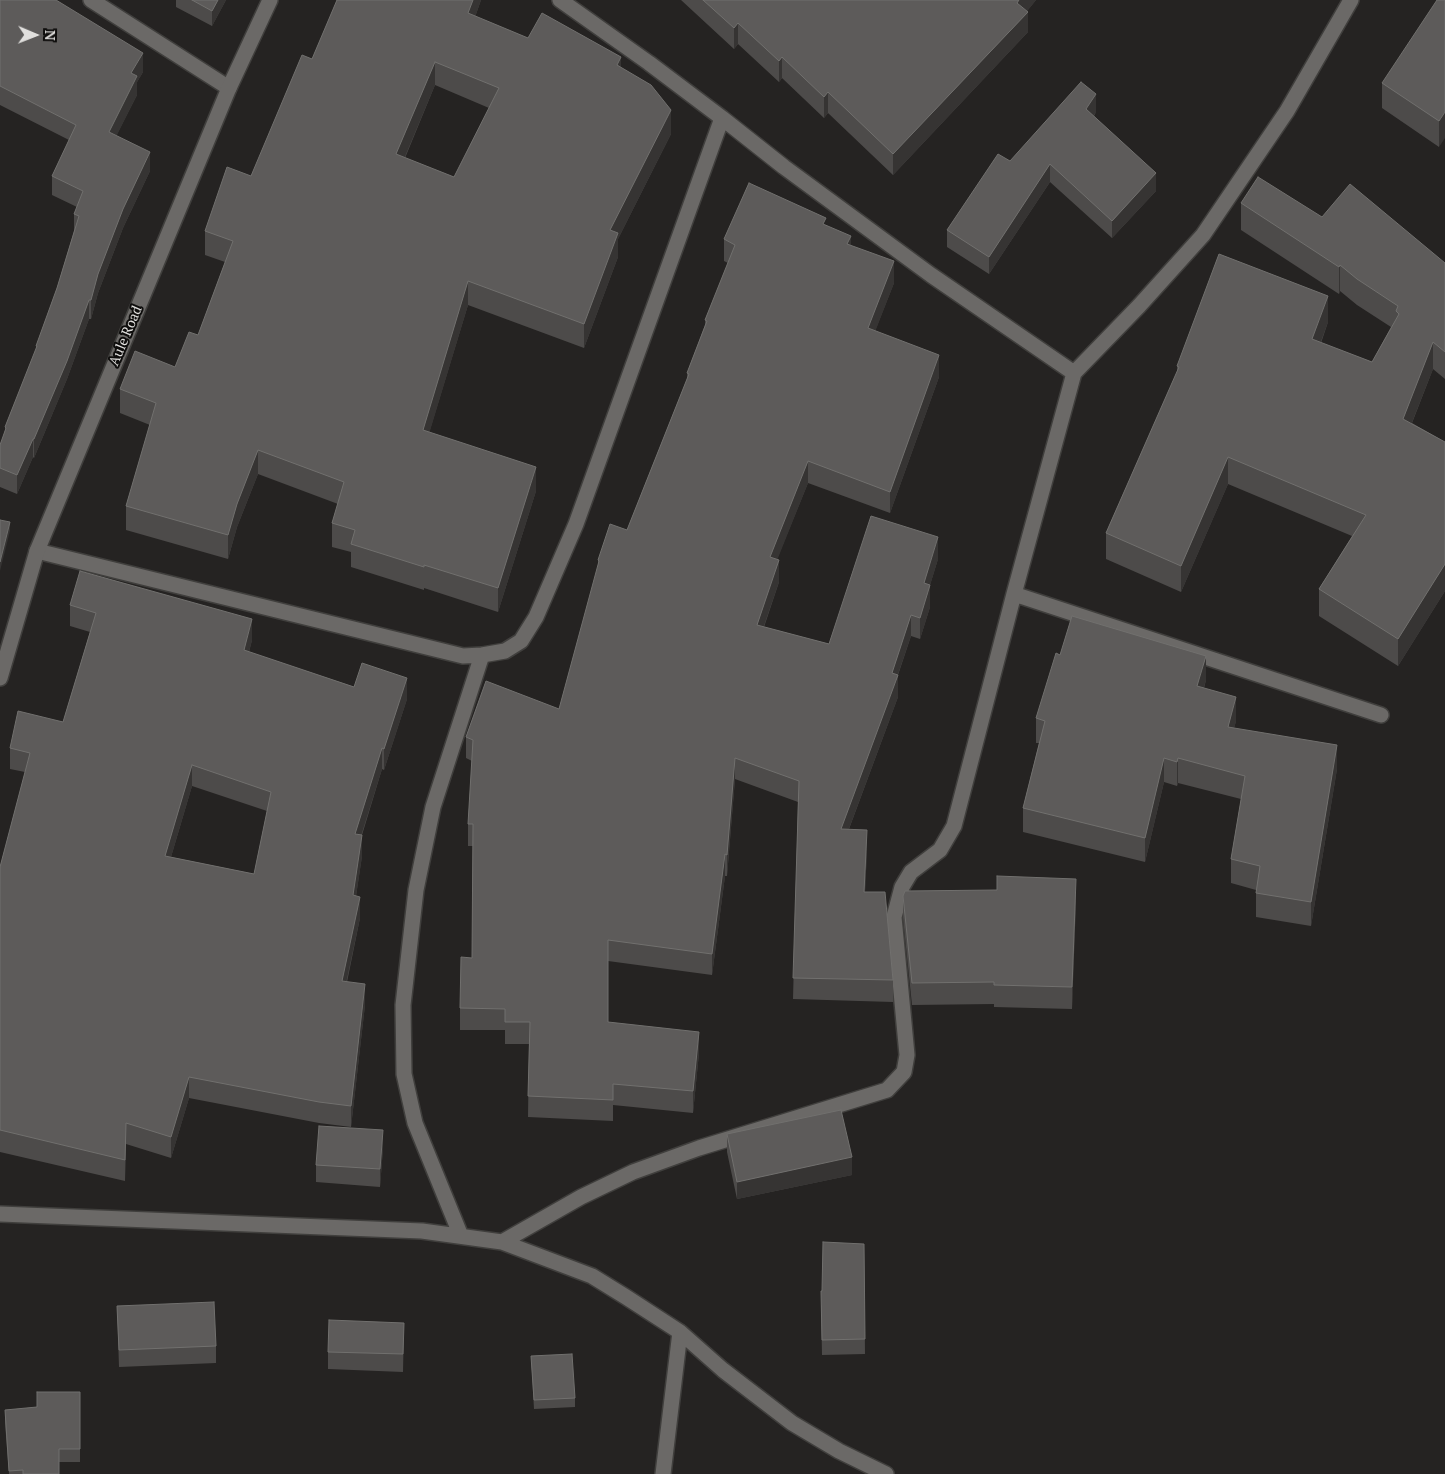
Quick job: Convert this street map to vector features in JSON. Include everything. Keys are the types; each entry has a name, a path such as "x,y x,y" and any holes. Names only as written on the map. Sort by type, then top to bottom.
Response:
{"street":[{"path":"90,0 229,88"},
{"name":"Aule Road","path":"0,678 37,551 229,88 270,0"},
{"path":"560,0 649,63 784,167 931,275 1074,373"},
{"path":"502,1242 581,1197 633,1172 699,1148 887,1090 904,1072 907,1055 894,917 902,887 911,872 940,850 954,826 1074,373 1139,306 1203,234 1287,111 1351,0"},
{"path":"37,551 463,656 505,651 521,641 536,618 579,515 722,118"},
{"path":"1014,594 1381,715"},
{"path":"461,1236 415,1123 404,1074 403,1005 416,890 433,807 482,655"},
{"path":"0,1214 412,1230 502,1242 592,1276 680,1332 723,1370 792,1423 838,1452 886,1474"},
{"path":"663,1474 680,1332"}],"building":[{"path":"0,0 56,0 143,53 131,73 137,76 109,132 150,152 123,209 67,361 17,475 0,468 0,445 57,288 79,216 74,214 83,191 52,176 76,125 0,86"},
{"path":"192,0 218,0 212,11"},
{"path":"337,0 473,0 468,13 528,38 542,13 621,57 617,65 651,85 671,110 610,230 618,233 584,324 468,281 423,430 536,467 498,588 351,544 355,530 332,523 344,482 258,450 237,504 228,535 126,506 156,403 120,389 135,351 175,367 189,332 198,335 233,241 205,231 227,167 251,176 302,55 312,59","holes":["435,62 499,88 454,177 396,154"]},
{"path":"703,0 1019,0 1017,3 1028,12 893,154 828,92 824,97 782,57 779,61 738,23 734,28"},
{"path":"1437,0 1445,0 1445,112 1439,121 1382,83"},
{"path":"1081,82 1096,94 1086,109 1156,173 1112,221 1050,164 989,257 947,230 998,154 1010,161"},
{"path":"1258,177 1322,217 1350,184 1445,263 1445,352 1433,342 1403,419 1445,442 1445,564 1398,639 1319,589 1366,515 1228,457 1181,566 1106,533 1179,367 1177,366 1219,254 1328,296 1312,339 1372,362 1399,314 1396,311 1398,306 1357,279 1340,265 1339,267 1241,203"},
{"path":"749,183 826,218 823,224 851,236 847,244 894,261 868,328 939,355 890,492 808,461 770,557 779,560 757,625 829,644 871,516 938,537 924,583 930,585 920,618 911,615 892,673 898,675 841,829 867,830 864,892 885,892 893,980 793,978 799,781 735,758 727,855 725,854 712,954 608,940 608,1022 699,1032 693,1091 613,1084 613,1100 528,1096 530,1022 505,1022 505,1009 460,1008 461,957 472,958 473,824 468,824 473,740 466,737 486,681 559,709 598,560 610,524 627,530 689,374 687,373 707,321 705,320 735,245 724,239"},
{"path":"0,520 10,522 0,562"},
{"path":"80,571 252,619 244,650 354,687 362,663 407,678 384,749 382,748 355,834 362,835 353,895 360,897 342,981 365,984 351,1106 319,1102 189,1077 171,1137 126,1123 125,1160 0,1130 0,867 30,753 10,748 18,711 63,722 96,613 70,605","holes":["192,765 271,792 254,874 165,856"]},
{"path":"1072,616 1206,656 1197,686 1236,697 1228,727 1337,745 1311,902 1256,893 1260,866 1231,859 1245,776 1178,758 1177,762 1164,758 1145,838 1023,808 1045,721 1036,718 1056,653 1060,655"},
{"path":"997,876 1076,879 1072,987 994,985 994,982 912,983 903,896 905,891 997,890"},
{"path":"841,1110 852,1157 737,1182 727,1134"},
{"path":"319,1126 383,1130 380,1169 316,1165"},
{"path":"823,1242 864,1244 865,1339 822,1340"},
{"path":"214,1302 216,1346 119,1350 117,1306"},
{"path":"329,1320 404,1323 403,1354 328,1352"},
{"path":"572,1354 575,1398 534,1400 531,1356"},
{"path":"37,1392 80,1392 80,1449 59,1449 59,1474 23,1474 23,1470 9,1471 5,1410 37,1407"}]}
